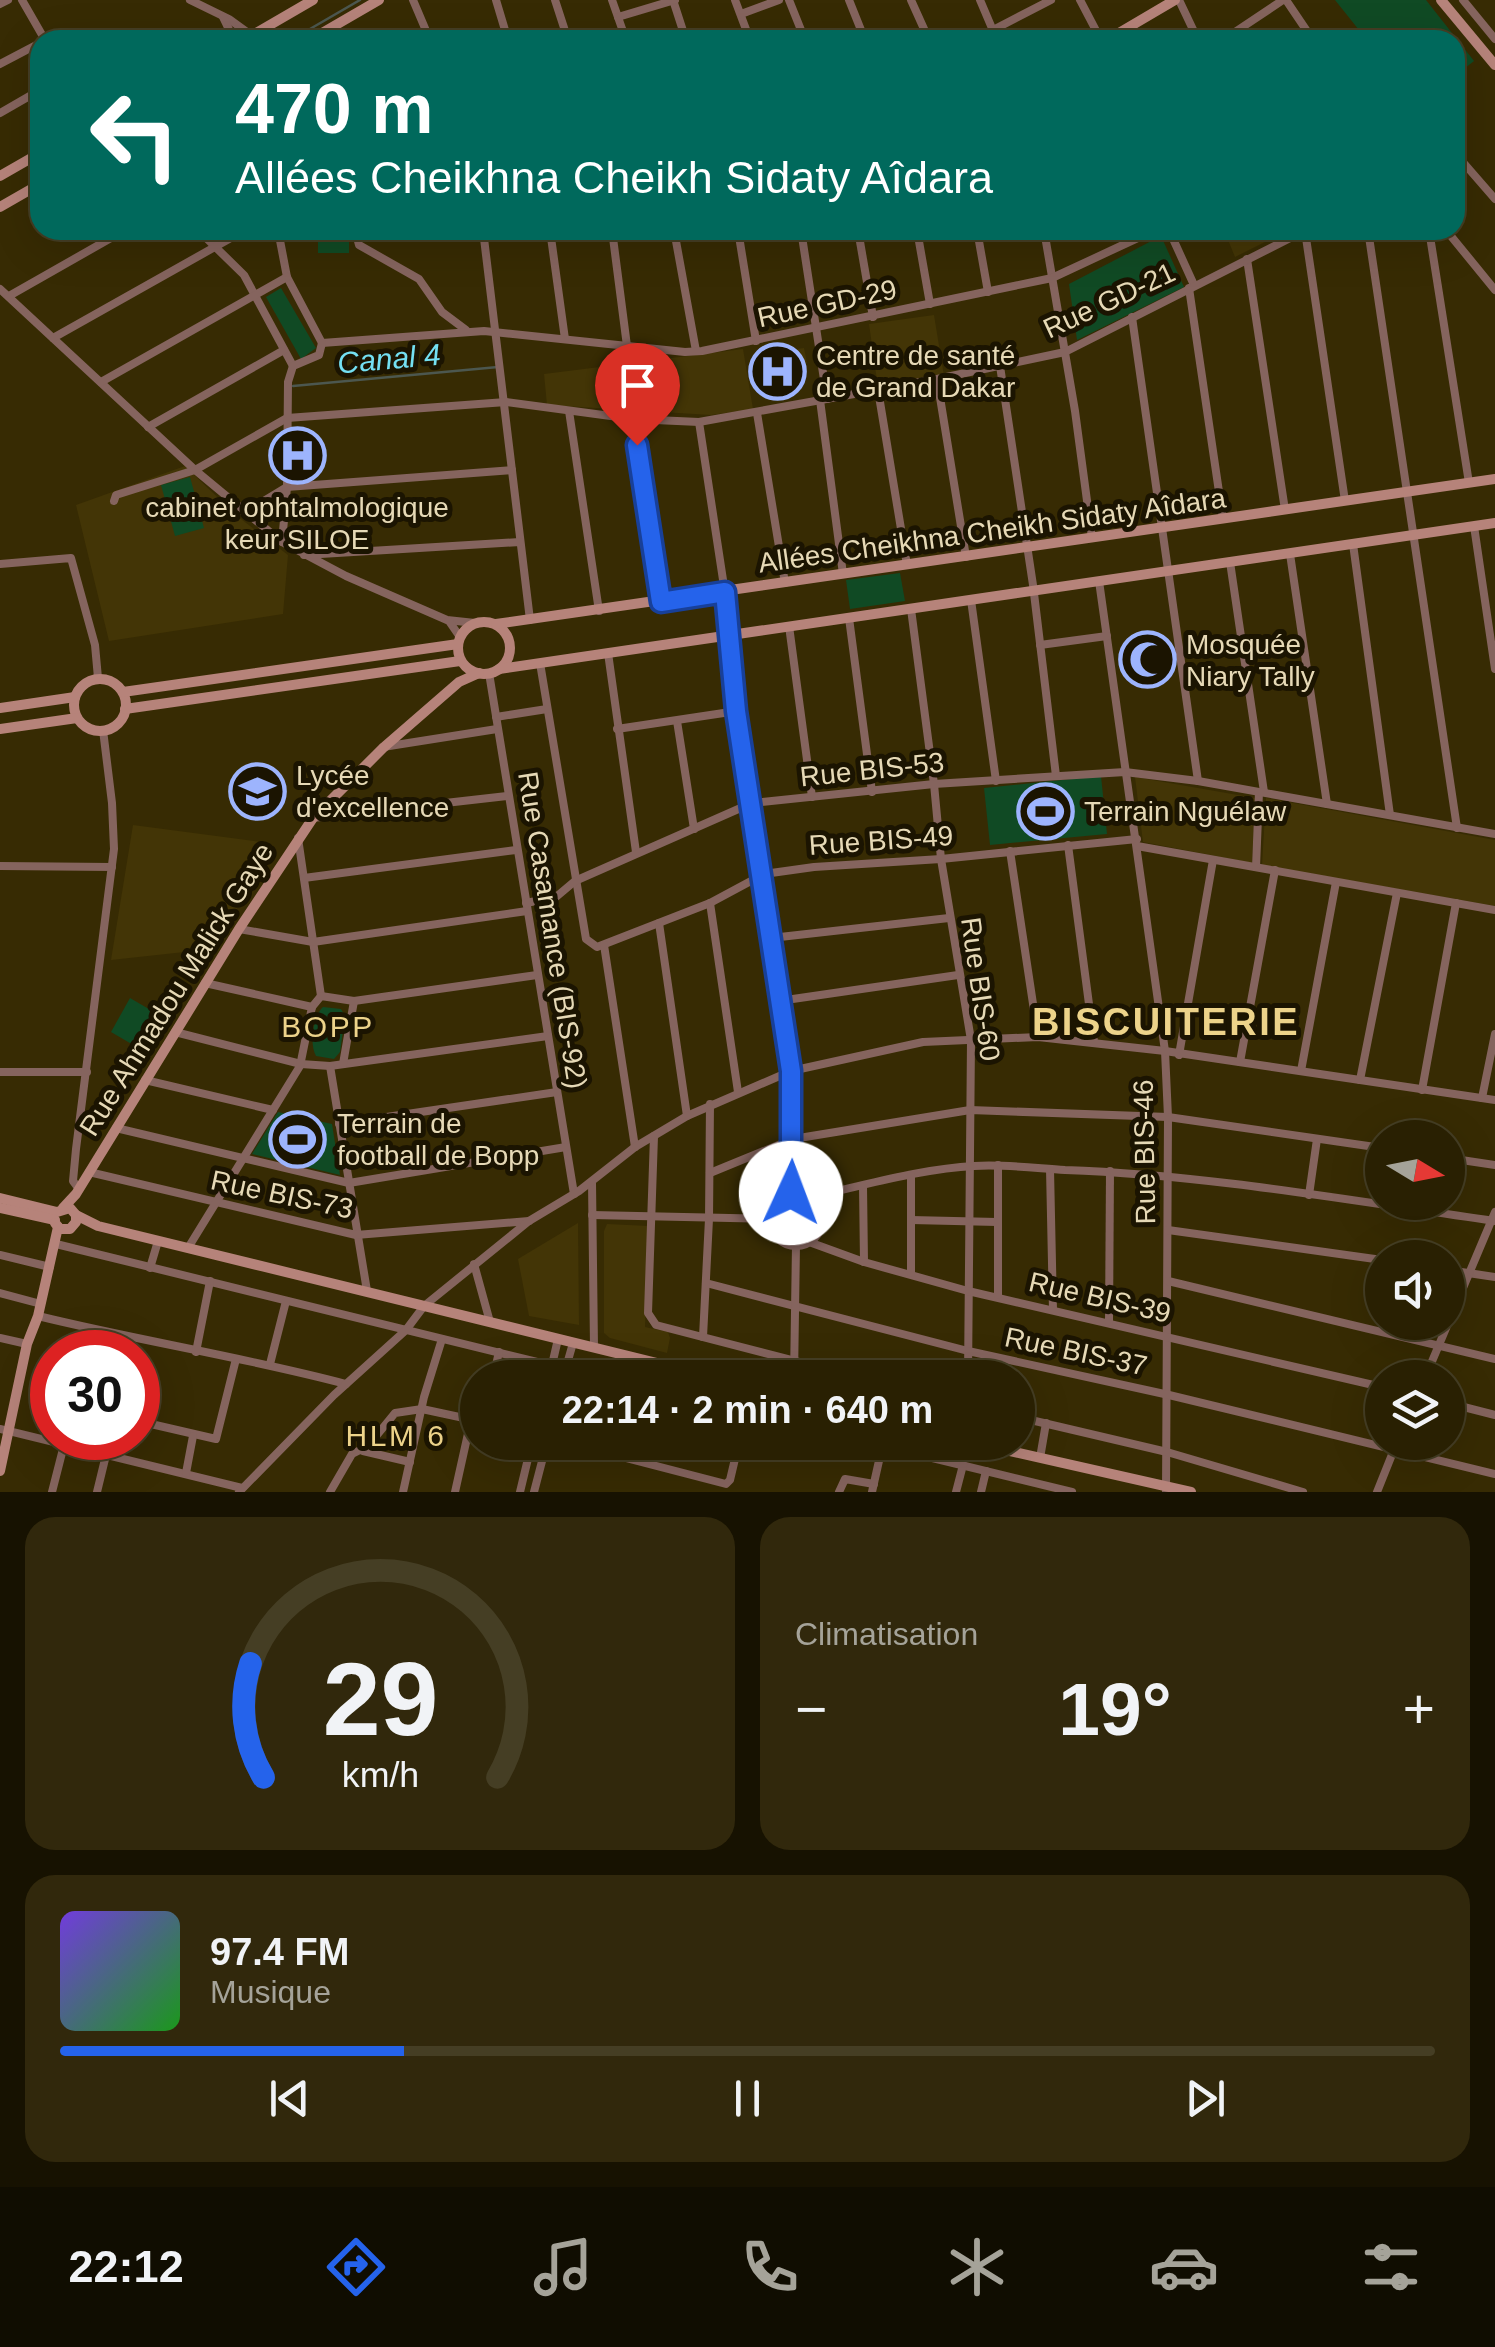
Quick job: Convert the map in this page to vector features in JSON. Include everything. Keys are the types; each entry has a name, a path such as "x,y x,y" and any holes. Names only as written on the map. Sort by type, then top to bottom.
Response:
{"main road":[{"path":"262,30 314,0"},
{"path":"327,30 379,0"},
{"path":"1122,30 1177,0"},
{"path":"1441,0 1495,65"},
{"path":"0,176 30,159"},
{"path":"0,206 30,190"},
{"name":"Allées Cheikhna Cheikh Sidaty Aîdara","path":"496,624 1162,531 1495,479"},
{"path":"125,709 461,662 489,671 728,632 911,609 1167,568 1290,554 1412,532 1495,524"},
{"path":"123,692 459,640 475,623 496,624 510,644 508,658 489,671"},
{"path":"451,690 461,676 459,640"},
{"name":"Rue Ahmadou Malick Gaye","path":"56,1243 88,1172 313,818 382,748 451,690 489,671"},
{"path":"0,708 74,697 88,681 98,678 114,682 123,692 125,709 120,721 103,730 88,728 77,718 74,697"},
{"path":"0,729 77,718"},
{"path":"0,1198 65,1219"},
{"path":"0,1208 158,1240 644,1360"},
{"path":"0,1471 5,1430 26,1344 40,1310 56,1243"},
{"path":"1035,1457 1191,1492"}],"street":[{"path":"0,4 8,0"},
{"path":"22,0 36,30"},
{"path":"190,0 204,3 238,30"},
{"path":"413,0 426,30"},
{"path":"496,0 505,30"},
{"path":"555,0 565,30"},
{"path":"612,0 623,30"},
{"path":"618,17 673,0 683,30"},
{"path":"735,0 747,30"},
{"path":"741,14 779,0"},
{"path":"790,0 801,30"},
{"path":"849,0 861,30"},
{"path":"911,0 924,30"},
{"path":"980,0 993,30 1050,0"},
{"path":"1080,0 1098,30"},
{"path":"1177,0 1193,30"},
{"path":"1238,30 1284,0 1306,30"},
{"path":"1463,0 1495,39"},
{"path":"223,17 229,30"},
{"path":"0,64 30,48"},
{"path":"0,113 30,96"},
{"path":"1465,165 1495,200"},
{"path":"8,296 107,240"},
{"path":"209,240 244,275 294,366"},
{"path":"53,338 227,240"},
{"path":"280,240 287,277 322,343 319,354 294,366 288,382 282,542"},
{"path":"358,240 359,245 418,279 442,312 467,331"},
{"path":"484,240 530,620"},
{"path":"551,240 566,340"},
{"path":"613,240 627,346"},
{"path":"676,240 696,352"},
{"path":"740,240 756,341"},
{"path":"803,240 817,330 843,575"},
{"path":"860,240 873,317"},
{"path":"919,240 930,304"},
{"path":"979,240 988,292"},
{"path":"1045,240 1092,538"},
{"name":"Rue GD-29","path":"322,343 467,331 696,352 817,330 1052,278 1134,240"},
{"path":"1173,240 1191,287 1223,519"},
{"name":"Rue GD-21","path":"287,418 506,402 633,419 698,422 757,413 1065,352 1286,240"},
{"path":"1307,240 1345,501"},
{"path":"1369,240 1457,828"},
{"path":"1431,240 1469,483"},
{"path":"1454,240 1495,290"},
{"path":"1247,259 1284,510"},
{"path":"101,382 287,277"},
{"path":"0,289 195,470 282,542 449,621 475,623"},
{"path":"1132,317 1198,781"},
{"path":"148,427 284,350"},
{"path":"1000,366 1056,776"},
{"path":"937,379 966,557"},
{"path":"878,390 908,565"},
{"path":"569,411 599,610"},
{"path":"757,413 785,583"},
{"path":"114,502 116,495 195,470 287,418"},
{"path":"633,419 661,602"},
{"path":"698,422 725,594 736,711 764,874 791,1071 791,1193"},
{"path":"244,513 287,487 512,470"},
{"path":"1474,526 1495,669"},
{"path":"304,555 520,542"},
{"path":"1353,544 1390,815"},
{"path":"1290,554 1327,804"},
{"path":"0,564 71,558 94,645 98,678"},
{"path":"1230,562 1262,792 1256,867"},
{"name":"Rue BIS-46","path":"1099,581 1165,1052 1167,1489"},
{"path":"971,600 996,781"},
{"name":"Rue BIS-60","path":"911,609 940,859 971,1040 968,1360"},
{"path":"849,618 872,792"},
{"path":"449,621 459,640"},
{"path":"789,626 812,798"},
{"path":"1040,645 1107,636"},
{"path":"608,653 636,852"},
{"path":"540,663 574,881 586,940 597,947 604,945 635,1147"},
{"name":"Rue Casamance (BIS-92)","path":"489,671 574,1194"},
{"path":"496,717 547,709"},
{"path":"617,729 736,711"},
{"path":"677,721 694,828"},
{"path":"382,748 497,729"},
{"path":"77,1192 73,1182 76,1149 112,867 114,831 103,730"},
{"name":"Rue BIS-53","path":"239,929 313,942 526,907 556,896 574,881 636,852 752,803 934,784 1126,772 1198,781 1495,834"},
{"path":"313,818 507,796"},
{"path":"298,838 322,996"},
{"name":"Rue BIS-49","path":"604,945 710,903 764,874 814,866 1137,842 1213,860 1495,910"},
{"path":"1068,845 1094,1042"},
{"path":"304,878 516,850"},
{"path":"1010,850 1038,1037"},
{"path":"1179,1055 1213,860"},
{"path":"0,866 112,867"},
{"path":"1240,1062 1274,870"},
{"path":"1302,1072 1336,882"},
{"path":"1360,1080 1396,892"},
{"path":"710,903 738,1092"},
{"path":"1422,1090 1456,904"},
{"path":"771,938 949,918"},
{"path":"660,923 687,1116"},
{"path":"322,996 354,1001 538,975"},
{"path":"780,1001 958,975"},
{"path":"205,983 312,1007"},
{"path":"188,1248 301,1064 312,1007 322,996"},
{"path":"343,1064 354,1001"},
{"path":"174,1032 301,1064 330,1066 548,1036"},
{"path":"1482,1098 1495,1034"},
{"path":"128,1460 240,1490 406,1330 424,1306 529,1221 687,1116 791,1071 923,1042 1038,1037 1495,1100"},
{"path":"330,1066 366,1292"},
{"path":"0,1072 86,1072"},
{"path":"146,1080 273,1110"},
{"path":"339,1124 557,1092"},
{"path":"703,1337 710,1104"},
{"path":"710,1173 793,1139 970,1110 1168,1117 1365,1146"},
{"path":"116,1128 349,1183 566,1147"},
{"path":"654,1136 650,1320 656,1325 798,1360"},
{"path":"1309,1195 1317,1139"},
{"path":"76,1149 100,1154"},
{"path":"1465,1161 1495,1165"},
{"path":"998,1165 998,1295"},
{"path":"809,1198 818,1207 822,1220 818,1232 809,1242 796,1246 777,1238 770,1219 777,1202 791,1193 809,1198 911,1176 998,1165 1168,1176 1494,1218 1433,1360"},
{"path":"1050,1169 1053,1310"},
{"path":"1109,1322 1110,1171"},
{"name":"Rue BIS-73","path":"88,1172 356,1235 529,1221"},
{"path":"911,1176 911,1273"},
{"path":"592,1182 594,1348"},
{"path":"863,1186 864,1262"},
{"path":"592,1216 770,1219"},
{"path":"911,1220 997,1222"},
{"path":"1168,1230 1365,1258"},
{"path":"150,1268 158,1240"},
{"name":"Rue BIS-39","path":"809,1242 968,1291 1365,1383"},
{"path":"56,1243 532,1360"},
{"path":"794,1359 796,1246"},
{"path":"0,1255 50,1267"},
{"path":"474,1264 490,1322"},
{"path":"1465,1273 1495,1277"},
{"path":"196,1352 210,1281"},
{"path":"1168,1281 1495,1359"},
{"name":"Rue BIS-37","path":"706,1283 968,1350 1365,1439"},
{"path":"0,1293 102,1330"},
{"path":"270,1364 286,1301"},
{"path":"0,1338 26,1344"},
{"path":"403,1492 442,1339"},
{"path":"553,1360 558,1339"},
{"path":"568,1360 573,1343"},
{"path":"160,1344 270,1364 346,1384"},
{"path":"497,1360 499,1352"},
{"path":"160,1428 210,1441 217,1437 236,1359"},
{"path":"1465,1407 1495,1415"},
{"path":"362,1451 395,1413 422,1409 460,1417"},
{"path":"1035,1421 1167,1452 1303,1492"},
{"path":"1040,1458 1046,1423"},
{"path":"5,1430 30,1436"},
{"path":"186,1473 193,1436"},
{"path":"330,1492 352,1454 362,1451 410,1462"},
{"path":"52,1492 60,1460"},
{"path":"97,1492 100,1460"},
{"path":"455,1492 463,1460"},
{"path":"520,1492 528,1460"},
{"path":"534,1492 542,1460"},
{"path":"633,1460 726,1484 734,1460"},
{"path":"839,1492 845,1479 873,1490 880,1460"},
{"path":"943,1460 1068,1491"},
{"path":"1377,1492 1390,1460"},
{"name":"Rue BIS-37","path":"1446,1460 1495,1474"},
{"path":"956,1492 962,1465"},
{"path":"981,1492 986,1471"}],"shaded area":[{"path":"1228,240 1269,240 1235,257"},
{"path":"934,315 944,376 878,388 869,324"},
{"name":"Centre de santé de Grand Dakar","path":"804,348 807,363 799,369 802,389 773,394 770,383 768,388 756,390 755,383 762,381 761,374 755,375 755,357 765,355 772,364 788,362 783,351"},
{"path":"743,349 753,409 711,415 547,405 544,374"},
{"path":"185,466 237,516 288,555 283,614 109,641 76,505"},
{"path":"1135,777 1255,798 1252,863 1143,842"},
{"path":"1266,798 1495,840 1495,906 1262,865"},
{"path":"133,825 261,842 271,854 212,949 111,960"},
{"path":"578,1223 579,1325 529,1316 518,1259"},
{"path":"607,1224 649,1226 645,1327 668,1332 667,1353 604,1333"}],"green space":[{"path":"1335,0 1426,0 1450,30 1359,30"},
{"path":"1465,50 1474,61 1465,68"},
{"path":"318,240 349,240 349,253 318,253"},
{"path":"1153,240 1163,240 1184,287 1077,340 1069,284"},
{"path":"281,288 316,348 301,359 266,297"},
{"path":"190,477 204,528 175,536 161,485"},
{"path":"900,573 905,601 850,609 846,580"},
{"name":"Terrain Nguélaw","path":"1101,776 1107,834 990,845 984,788"},
{"path":"130,998 166,1019 147,1053 111,1032"},
{"name":"BOPP","path":"323,1007 341,1009 345,1016 340,1052 334,1059 316,1056 314,1051 315,1023"},
{"name":"Terrain de football de Bopp","path":"278,1112 332,1124 340,1175 252,1154"}],"waterway":[{"path":"308,30 360,0"},
{"name":"Canal 4","path":"293,386 498,367"}],"place":[{"name":"Centre de santé de Grand Dakar","path":"777,371"},
{"name":"cabinet ophtalmologique keur SILOE","path":"297,456"},
{"name":"Mosquée Niary Tally","path":"1147,660"},
{"name":"Lycée d'excellence","path":"257,791"},
{"name":"Terrain Nguélaw","path":"1045,811"},
{"name":"Terrain de football de Bopp","path":"298,1139"}],"district":[{"name":"BISCUITERIE","path":"1166,1022"},
{"name":"BOPP","path":"328,1027"},
{"name":"HLM 6","path":"396,1436"}],"route":[{"path":"637,445 661,602 725,592 736,711 764,874 791,1071 791,1193"}]}
